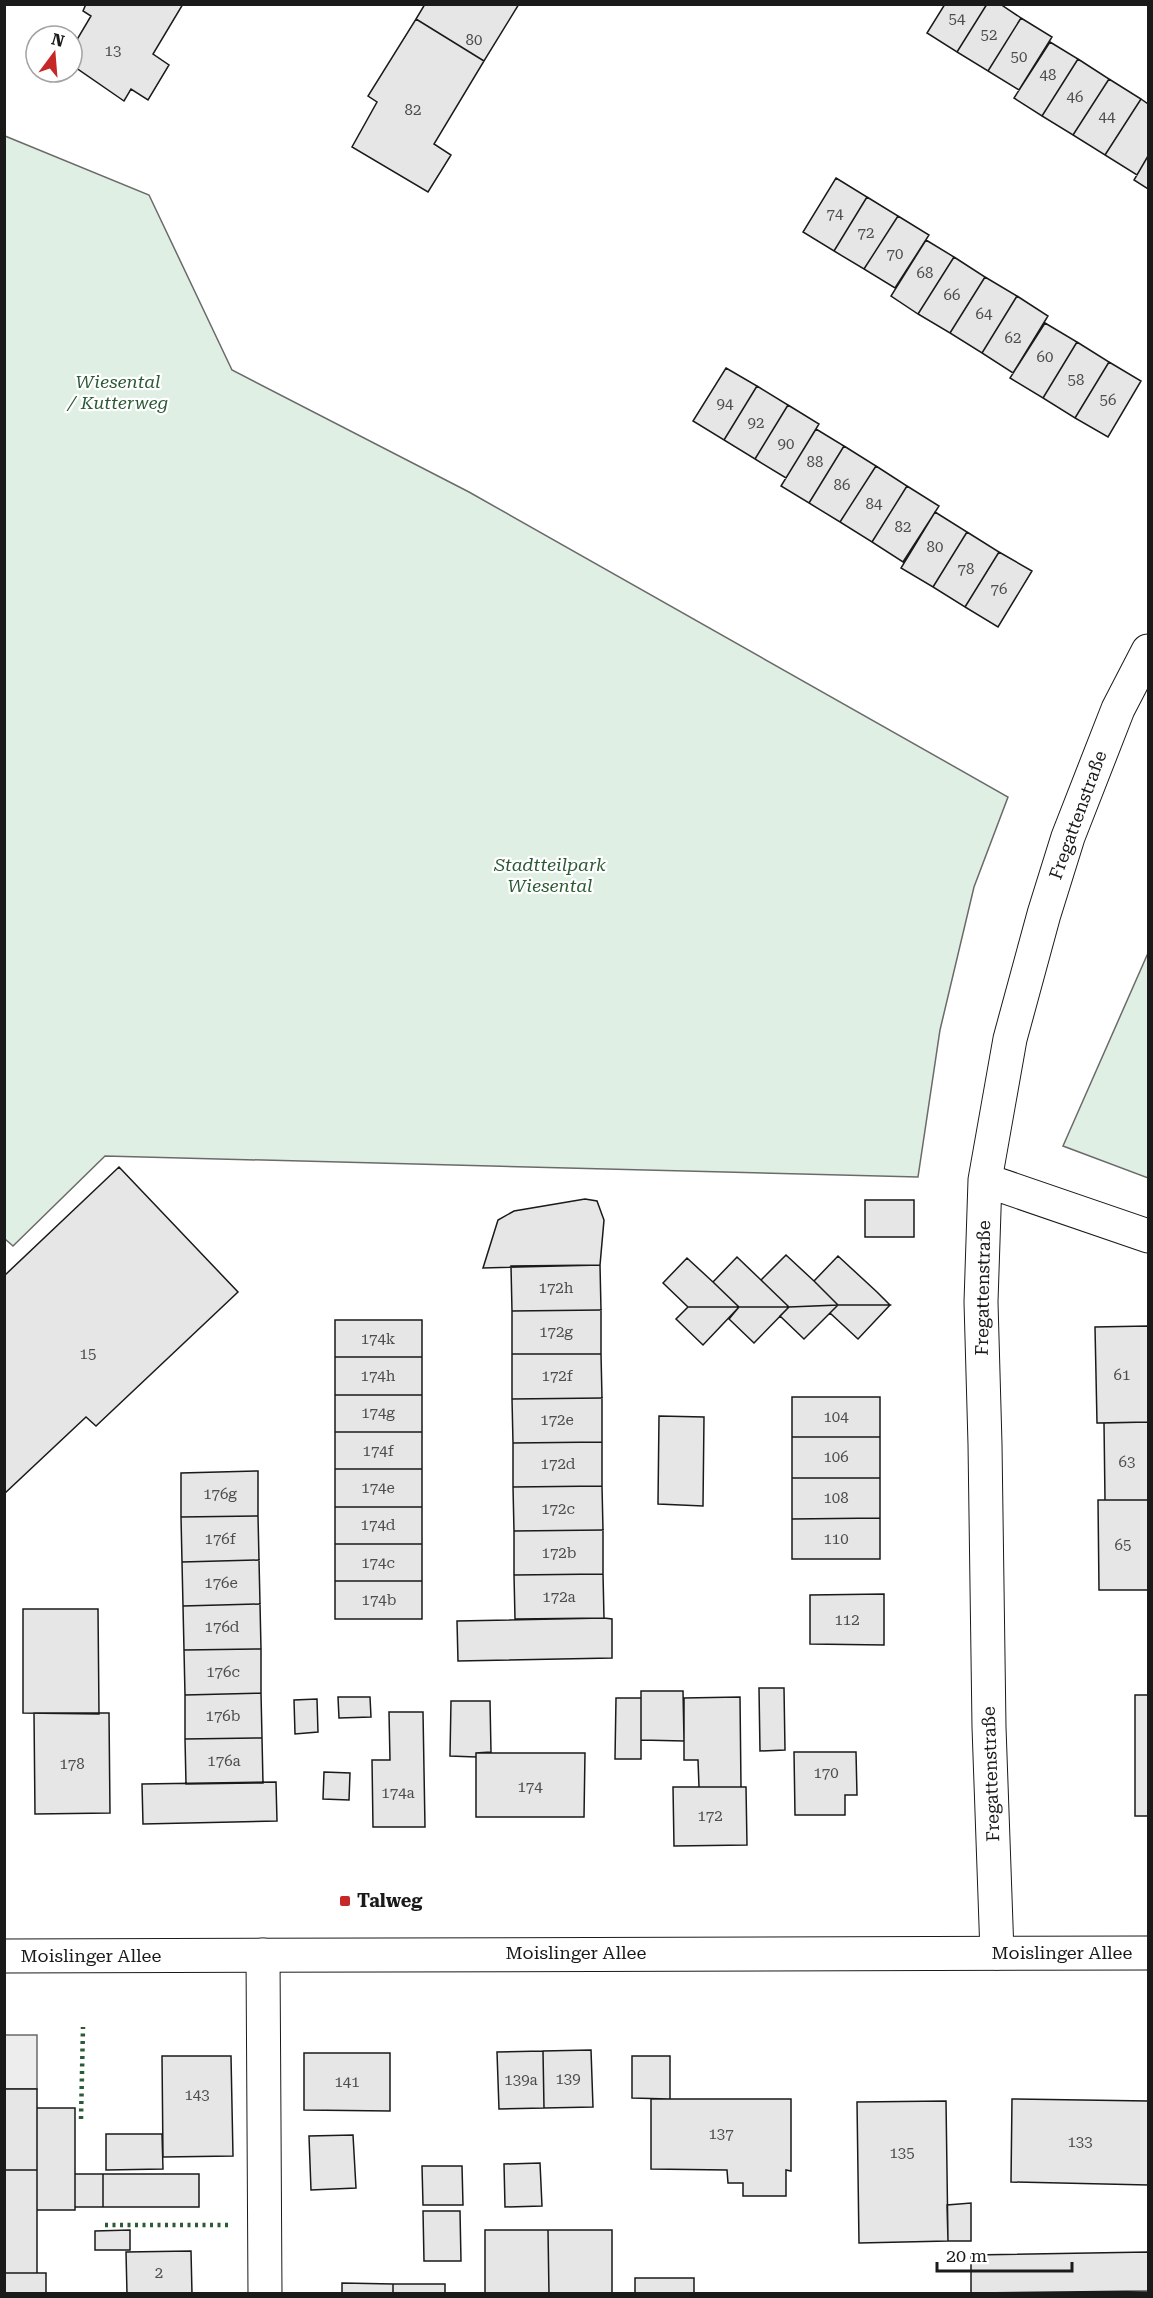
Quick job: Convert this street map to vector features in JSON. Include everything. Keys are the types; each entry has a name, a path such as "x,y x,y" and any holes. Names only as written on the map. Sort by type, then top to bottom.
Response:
{"street":[{"name":"Fregattenstraße","path":"997,1953 989,1716 981,1302 985,1180 1010,1039 1044,914 1068,837 1118,709 1149,651"},
{"path":"985,1180 1149,1236"},
{"name":"Moislinger Allee","path":"4,1956 1149,1953"},
{"path":"263,1955 266,2294"}],"green space":[{"name":"Stadtteilpark Wiesental","path":"5,136 149,195 232,370 469,492 1008,797 974,887 940,1030 918,1177 105,1156 13,1246 5,1239"},
{"path":"1148,953 1148,1178 1063,1146"}],"shaded area":[{"path":"5,2035 37,2035 37,2089 5,2089"}],"building":[{"path":"86,4 183,4 153,54 169,65 148,100 131,89 124,101 84,73 84,28 91,16 83,11"},
{"path":"425,4 519,4 484,61 416,19"},
{"path":"945,4 987,4 957,52 927,33"},
{"path":"987,4 1000,4 1021,18 988,71 957,52"},
{"path":"1021,18 1052,37 1019,90 988,71"},
{"path":"416,19 484,61 434,144 451,155 428,192 352,147 377,102 368,96"},
{"path":"1050,42 1078,59 1042,116 1014,98"},
{"path":"1078,59 1109,79 1073,135 1042,116"},
{"path":"1109,79 1141,99 1105,155 1073,135"},
{"path":"1141,99 1148,104 1148,156 1137,175 1105,155"},
{"path":"1148,156 1148,189 1134,180"},
{"path":"836,178 867,197 834,251 803,232"},
{"path":"867,197 898,216 864,269 834,251"},
{"path":"898,216 929,235 895,288 864,269"},
{"path":"926,240 954,257 918,314 891,296"},
{"path":"954,257 985,277 950,333 918,314"},
{"path":"985,277 1017,296 982,353 950,333"},
{"path":"1017,296 1048,316 1013,373 982,353"},
{"path":"1045,323 1077,342 1043,398 1010,378"},
{"path":"1077,342 1109,362 1075,418 1043,398"},
{"path":"1109,362 1141,381 1108,437 1075,418"},
{"path":"726,368 757,386 724,440 693,421"},
{"path":"757,386 788,405 755,459 724,440"},
{"path":"788,405 819,424 786,478 755,459"},
{"path":"816,429 844,446 809,503 781,486"},
{"path":"844,446 876,466 840,522 809,503"},
{"path":"876,466 907,486 872,542 840,522"},
{"path":"907,486 939,506 903,562 872,542"},
{"path":"935,512 967,532 933,587 901,568"},
{"path":"967,532 999,552 965,607 933,587"},
{"path":"999,552 1032,571 998,627 965,607"},
{"path":"119,1167 238,1292 96,1426 86,1417 4,1494 4,1276"},
{"path":"585,1199 597,1201 604,1220 600,1265 483,1268 498,1220 514,1211"},
{"path":"865,1200 914,1200 914,1237 865,1237"},
{"path":"786,1255 838,1305 789,1307 761,1280"},
{"path":"838,1256 890,1305 838,1305 814,1281"},
{"path":"737,1257 789,1307 739,1307 713,1282"},
{"path":"687,1258 739,1307 688,1307 663,1283"},
{"path":"600,1265 601,1310 512,1311 511,1266"},
{"path":"838,1305 890,1305 858,1339 830,1313"},
{"path":"838,1305 804,1339 780,1316 789,1307"},
{"path":"688,1307 739,1307 703,1345 676,1319"},
{"path":"739,1307 789,1307 754,1343 729,1319"},
{"path":"601,1310 601,1354 512,1354 512,1311"},
{"path":"335,1320 422,1320 422,1357 335,1357"},
{"path":"1148,1326 1148,1422 1097,1423 1095,1327"},
{"path":"512,1354 601,1354 602,1398 512,1399"},
{"path":"335,1357 422,1357 422,1395 335,1395"},
{"path":"335,1395 422,1395 422,1432 335,1432"},
{"path":"792,1397 880,1397 880,1437 792,1437"},
{"path":"602,1398 602,1442 513,1443 512,1399"},
{"path":"659,1416 704,1417 703,1506 658,1504"},
{"path":"1148,1422 1148,1500 1105,1500 1104,1423"},
{"path":"335,1432 422,1432 422,1469 335,1469"},
{"path":"792,1437 880,1437 880,1478 792,1478"},
{"path":"602,1442 602,1486 513,1487 513,1443"},
{"path":"335,1469 422,1469 422,1507 335,1507"},
{"path":"258,1471 258,1516 181,1517 181,1473"},
{"path":"792,1478 880,1478 880,1518 792,1519"},
{"path":"602,1486 603,1530 514,1531 513,1487"},
{"path":"1098,1500 1148,1500 1148,1590 1099,1590"},
{"path":"335,1507 422,1507 422,1544 335,1544"},
{"path":"258,1516 259,1560 182,1562 181,1517"},
{"path":"880,1518 880,1559 792,1559 792,1519"},
{"path":"603,1530 603,1574 514,1575 514,1531"},
{"path":"335,1544 422,1544 422,1581 335,1581"},
{"path":"259,1560 260,1604 183,1606 182,1562"},
{"path":"603,1574 604,1618 515,1619 514,1575"},
{"path":"335,1581 422,1581 422,1619 335,1619"},
{"path":"884,1594 884,1645 810,1644 810,1595"},
{"path":"260,1604 261,1649 184,1650 183,1606"},
{"path":"23,1609 98,1609 99,1714 23,1713"},
{"path":"612,1619 612,1658 458,1661 457,1621"},
{"path":"261,1649 261,1693 185,1695 184,1650"},
{"path":"759,1688 784,1688 785,1750 760,1751"},
{"path":"641,1691 683,1691 684,1741 641,1740"},
{"path":"261,1693 262,1738 185,1739 185,1695"},
{"path":"1135,1695 1148,1695 1148,1816 1135,1816"},
{"path":"338,1697 370,1697 371,1717 339,1718"},
{"path":"740,1697 741,1787 699,1787 698,1760 684,1760 684,1698"},
{"path":"616,1698 641,1698 641,1759 615,1759"},
{"path":"317,1699 318,1732 295,1734 294,1700"},
{"path":"451,1701 490,1701 491,1752 476,1753 476,1757 450,1756"},
{"path":"389,1712 423,1712 425,1827 373,1827 372,1760 390,1760"},
{"path":"34,1713 109,1713 110,1813 35,1814"},
{"path":"262,1738 263,1783 186,1784 185,1739"},
{"path":"794,1752 856,1752 857,1795 845,1795 845,1815 795,1815"},
{"path":"476,1753 585,1753 584,1817 476,1817"},
{"path":"324,1772 350,1773 349,1800 323,1799"},
{"path":"276,1782 277,1821 143,1824 142,1784"},
{"path":"673,1787 746,1787 747,1845 674,1846"},
{"path":"591,2050 593,2107 544,2108 543,2051"},
{"path":"543,2051 544,2108 499,2109 497,2052"},
{"path":"304,2053 390,2053 390,2111 304,2110"},
{"path":"162,2056 231,2056 233,2156 163,2157"},
{"path":"632,2056 670,2056 670,2099 632,2098"},
{"path":"4,2089 37,2089 37,2170 4,2170"},
{"path":"651,2099 791,2099 791,2171 786,2170 786,2196 743,2196 743,2183 728,2183 727,2170 651,2169"},
{"path":"1012,2099 1148,2101 1148,2185 1011,2182"},
{"path":"946,2101 948,2241 859,2243 857,2102"},
{"path":"37,2108 75,2108 75,2210 37,2210"},
{"path":"106,2134 162,2134 163,2169 106,2170"},
{"path":"353,2135 356,2188 311,2190 309,2136"},
{"path":"540,2163 542,2206 505,2207 504,2164"},
{"path":"422,2166 462,2166 463,2205 423,2205"},
{"path":"4,2170 37,2170 37,2273 4,2273"},
{"path":"75,2174 103,2174 103,2207 75,2207"},
{"path":"103,2174 199,2174 199,2207 103,2207"},
{"path":"971,2203 971,2241 948,2241 947,2205"},
{"path":"423,2211 460,2211 461,2261 424,2261"},
{"path":"130,2230 130,2250 95,2250 95,2231"},
{"path":"485,2230 548,2230 549,2294 485,2294"},
{"path":"548,2230 612,2230 612,2294 549,2294"},
{"path":"191,2251 192,2294 127,2294 126,2252"},
{"path":"1148,2252 1148,2291 971,2293 971,2255"},
{"path":"4,2273 46,2273 46,2294 4,2294"},
{"path":"635,2278 694,2278 694,2294 635,2294"},
{"path":"342,2283 393,2284 393,2294 342,2294"},
{"path":"393,2284 445,2284 445,2294 393,2294"}],"hedge":[{"path":"81,2119 83,2027"},
{"path":"105,2225 228,2225"}],"place":[{"name":"Talweg","path":"345,1901"}],"park label":[{"name":"Wiesental / Kutterweg","path":"118,392"}]}
